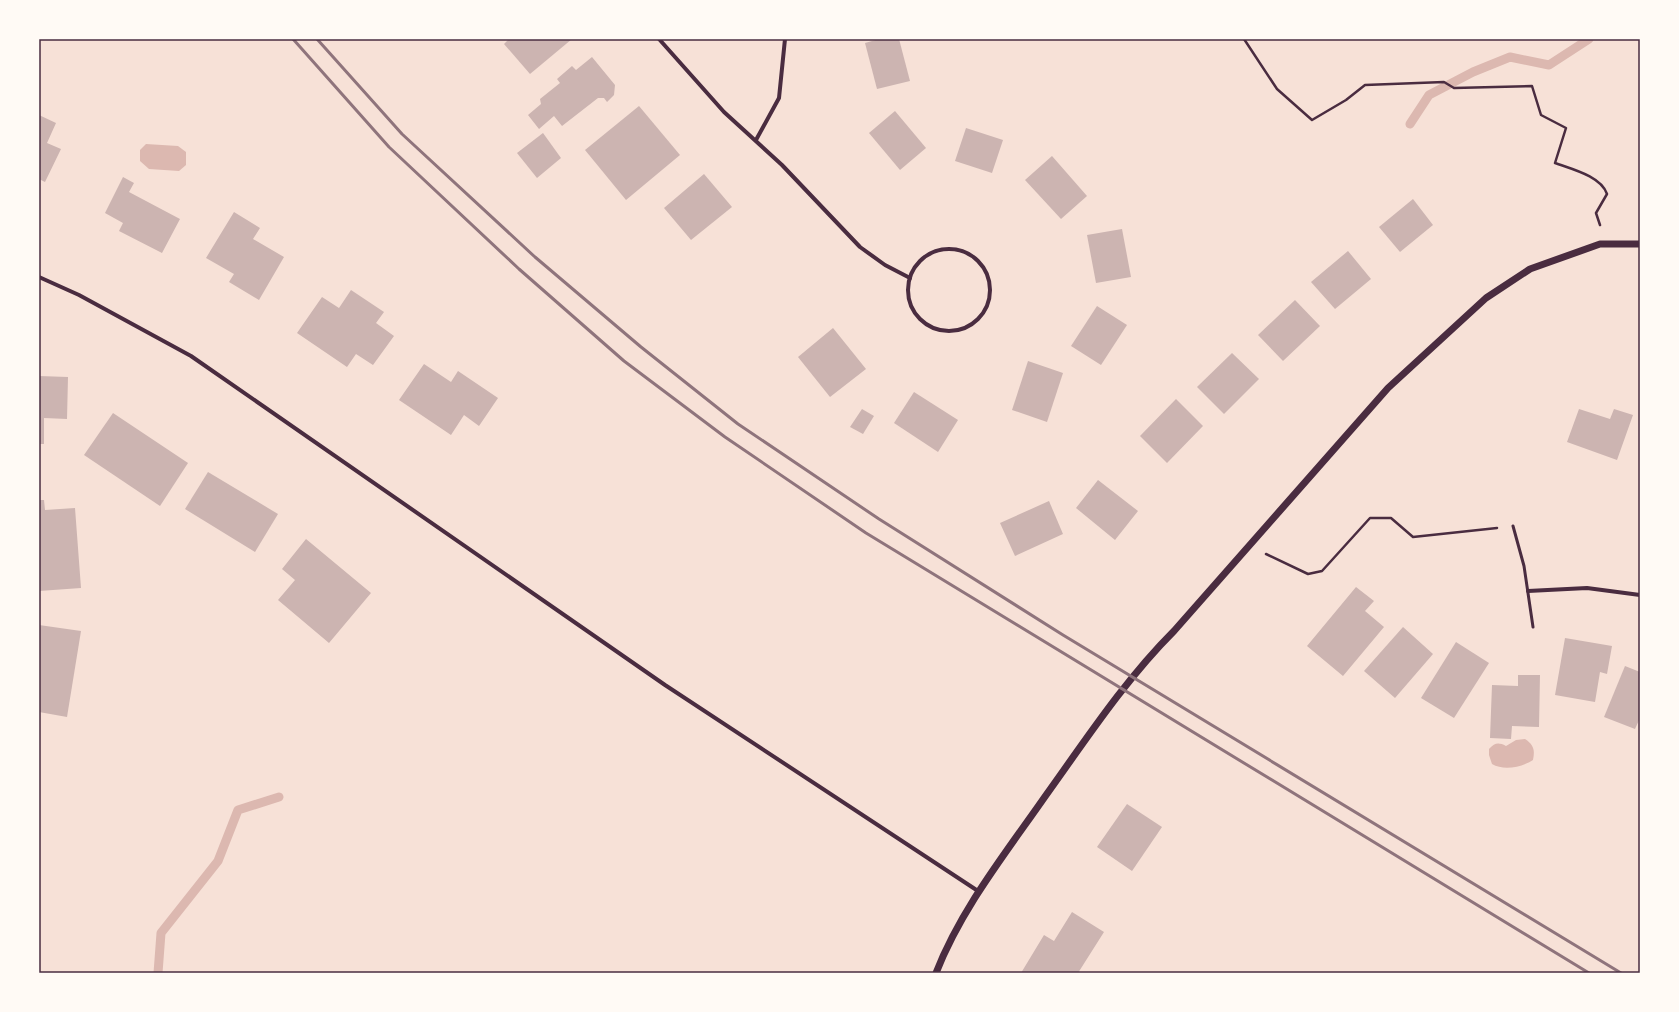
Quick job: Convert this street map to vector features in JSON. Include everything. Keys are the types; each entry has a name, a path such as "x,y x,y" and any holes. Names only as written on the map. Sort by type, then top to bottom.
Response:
{"street":[{"path":"660,39 724,112 756,140 860,246 885,266 910,278"},
{"path":"756,140 779,98 785,39"},
{"path":"936,973 941,960 978,891 1097,723 1155,650 1174,631 1388,388 1486,298 1530,269 1600,244 1640,244"},
{"path":"950,248 963,251 975,257 984,267 989,279 990,292 988,305 980,317 970,325 958,330 944,330 931,327 914,311 909,301 908,289 910,278 916,266 925,256 936,250 950,248"},
{"path":"39,277 79,295 191,356 665,685 978,891"},
{"path":"1528,591 1587,588 1640,595"}],"lane":[{"path":"1513,526 1524,566 1533,626"}],"path":[{"path":"1244,39 1277,89 1312,120 1346,100 1365,85 1444,82 1454,88 1532,86 1541,115 1566,128 1555,163 1580,172 1604,186 1607,194 1596,213 1600,225"},
{"path":"1262,552 1308,574 1322,571 1370,518 1391,518 1413,537 1513,526"}],"shaded area":[{"path":"146,144 178,146 186,152 186,165 179,171 149,169 140,161 140,150"},
{"path":"1525,739 1533,748 1533,760 1524,765 1507,768 1492,764 1489,749 1493,745 1501,744 1506,746 1516,740"}],"building":[{"path":"509,39 572,39 530,74 504,44"},
{"path":"879,39 899,39 910,81 877,89 865,43"},
{"path":"592,57 615,85 614,95 607,102 604,98 598,98 562,126 554,116 539,129 528,115 541,104 540,99 560,83 557,79 572,66 576,70"},
{"path":"639,106 680,155 626,200 585,150"},
{"path":"895,111 926,148 900,170 869,133"},
{"path":"39,115 56,123 47,143 61,149 45,182 39,179"},
{"path":"966,128 1003,140 992,173 955,161"},
{"path":"543,133 561,158 537,178 517,153"},
{"path":"1052,156 1087,196 1061,219 1025,180"},
{"path":"704,174 732,207 691,240 664,208"},
{"path":"123,177 134,183 129,192 180,219 162,253 119,231 123,223 105,213"},
{"path":"1413,199 1433,225 1400,252 1379,227"},
{"path":"234,212 260,228 253,239 284,257 259,300 229,282 234,274 206,258"},
{"path":"1122,229 1131,277 1096,283 1087,235"},
{"path":"1348,251 1371,279 1335,309 1311,282"},
{"path":"351,290 384,312 376,323 394,336 373,365 356,354 347,367 297,333 322,297 339,308"},
{"path":"1295,300 1320,326 1283,361 1258,335"},
{"path":"1097,306 1127,325 1101,365 1071,346"},
{"path":"833,328 866,369 830,397 798,357"},
{"path":"1232,353 1259,379 1224,414 1197,387"},
{"path":"1028,361 1063,373 1047,422 1012,410"},
{"path":"424,364 451,382 458,371 498,398 479,426 464,415 451,435 399,400"},
{"path":"39,376 68,377 67,419 44,418 44,444 39,444"},
{"path":"914,392 958,420 938,452 894,423"},
{"path":"1176,399 1203,426 1167,463 1140,436"},
{"path":"862,409 874,416 863,434 850,427"},
{"path":"1579,409 1610,419 1614,409 1633,415 1617,460 1567,442"},
{"path":"113,413 188,463 160,506 84,455"},
{"path":"208,472 278,514 255,552 185,509"},
{"path":"1098,480 1138,511 1115,540 1076,508"},
{"path":"39,500 44,500 45,510 75,508 81,588 39,591"},
{"path":"1049,501 1063,534 1015,556 1000,523"},
{"path":"306,539 371,593 329,643 278,600 295,580 282,569"},
{"path":"1356,587 1374,601 1365,611 1384,627 1343,676 1307,646"},
{"path":"39,625 81,631 67,717 39,712"},
{"path":"1403,627 1433,654 1395,698 1364,671"},
{"path":"1565,638 1612,646 1607,674 1600,672 1595,702 1555,695"},
{"path":"1456,642 1489,663 1454,718 1421,698"},
{"path":"1625,666 1640,672 1640,718 1635,729 1604,717"},
{"path":"1518,675 1540,675 1539,727 1512,726 1511,739 1490,738 1492,685 1518,686"},
{"path":"1127,804 1162,827 1132,871 1097,847"},
{"path":"1072,912 1104,932 1078,973 1021,973 1044,935 1054,941"}],"waterway":[{"path":"1410,124 1429,95 1473,72 1510,57 1549,65 1589,39"},
{"path":"158,973 161,933 218,861 238,810 279,797"}],"railway":[{"path":"293,39 389,147 519,269 624,361 725,437 866,533 1589,973"},
{"path":"317,39 402,134 535,257 641,347 738,424 879,519 1063,635 1621,973"}]}
